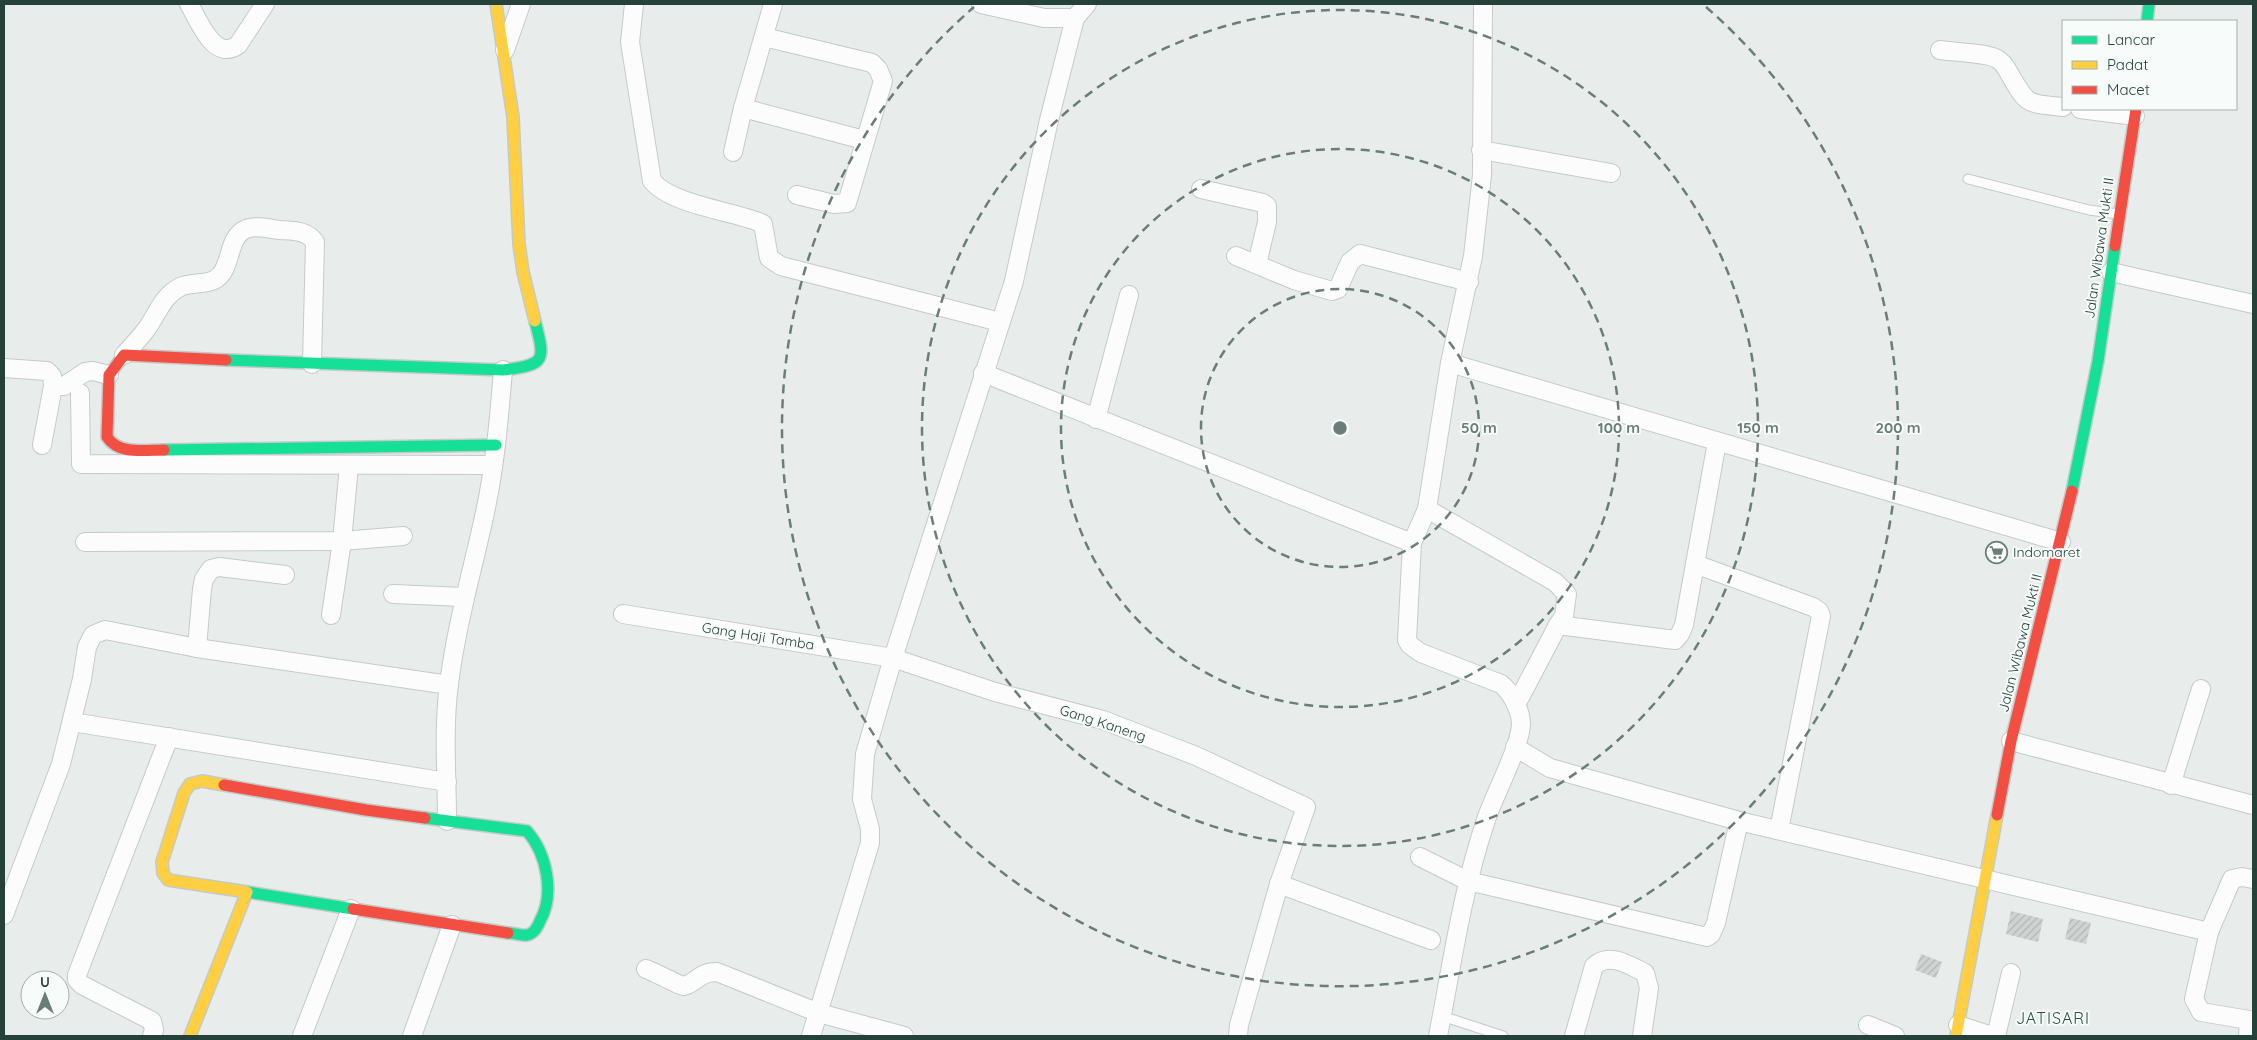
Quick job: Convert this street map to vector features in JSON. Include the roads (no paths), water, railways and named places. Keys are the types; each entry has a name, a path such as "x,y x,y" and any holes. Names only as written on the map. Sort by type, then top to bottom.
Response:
{"street":[{"path":"189,4 214,46 224,50 232,50 238,45 265,4"},
{"path":"124,354 312,364 511,369 536,363 543,351 523,272 518,244 513,117 502,58 496,4"},
{"path":"502,58 521,4"},
{"path":"634,4 630,42 652,181 658,188 675,197 763,224 769,258 780,266 1000,322"},
{"path":"733,152 743,108 774,4"},
{"path":"981,4 1044,18 1075,18"},
{"path":"811,1036 870,843 870,829 862,799 865,754 893,658 1014,281 1049,120 1075,18 1087,4"},
{"path":"1438,1036 1453,950 1468,881 1486,820 1515,748 1521,725 1516,705 1501,684 1421,653 1410,645 1407,640 1406,629 1412,543 1427,509 1450,363 1469,282 1482,175 1484,4"},
{"path":"2146,20 2149,4"},
{"path":"764,37 872,63 878,69 883,81 864,140 847,203 834,204 797,195"},
{"path":"1940,50 1996,58 2004,64 2021,95 2027,101 2062,107"},
{"path":"743,108 864,140"},
{"path":"2099,110 2136,112"},
{"name":"Jalan Wibawa Mukti II","path":"1957,1031 2011,741 2061,542 2096,371 2118,214 2136,112"},
{"path":"1481,150 1611,172"},
{"path":"1201,190 1263,203 1267,206 1267,222 1257,264"},
{"path":"312,364 315,242 310,235 301,231 262,228 246,229 236,238 223,271 215,280 181,287 166,298 145,330 124,354 109,376 107,437 110,442 120,449 496,445"},
{"path":"1236,256 1294,280 1332,291 1338,289 1350,262 1360,254 1469,282"},
{"path":"2111,272 2253,304"},
{"path":"1096,419 1129,295"},
{"path":"1450,363 2061,542"},
{"path":"4,368 47,371 52,376 42,445"},
{"path":"447,821 445,759 449,685 464,597 485,516 496,445 511,369"},
{"path":"52,386 64,386 85,372 93,370 109,376"},
{"path":"983,373 1412,543"},
{"path":"80,393 81,464 493,465"},
{"path":"1558,625 1675,640 1684,625 1717,442"},
{"path":"331,614 342,541 349,466"},
{"path":"1427,509 1555,582 1567,594 1564,616 1516,705"},
{"path":"85,542 342,541 403,536"},
{"path":"1695,564 1813,606 1819,611 1821,616 1779,830"},
{"path":"197,648 202,589 204,579 211,569 218,567 285,575"},
{"path":"393,594 464,597"},
{"name":"Gang Haji Tamba","path":"623,614 893,658"},
{"path":"4,915 62,764 87,647 93,635 105,630 197,648 449,685"},
{"name":"Gang Kaneng","path":"893,658 995,692 1103,720 1196,756 1306,807 1279,884"},
{"path":"2171,784 2200,689"},
{"path":"72,722 447,782"},
{"path":"152,1036 154,1030 152,1021 82,985 77,975 170,737"},
{"path":"2011,741 2253,806"},
{"path":"1515,748 1550,768 1739,821 2209,932"},
{"path":"202,780 366,810 447,821 526,831 532,835 549,887 544,915 532,934 452,926 168,880 163,873 162,862 184,794 190,784 202,780"},
{"path":"1420,857 1468,881 1707,937 1711,934 1716,923 1739,821"},
{"path":"2250,1025 2201,1012 2194,999 2209,932 2232,879 2242,877 2253,878"},
{"path":"1238,1036 1239,1025 1279,884 1431,940"},
{"path":"190,1036 247,892"},
{"path":"302,1036 351,909"},
{"path":"412,1036 452,926"},
{"path":"1574,1036 1594,966 1602,960 1616,960 1645,973 1649,988 1642,1036"},
{"path":"646,969 685,986 701,974 717,972 818,1013 904,1036"},
{"path":"1996,1036 2011,973"},
{"path":"1868,1024 1895,1036"},
{"path":"1957,1031 1992,1036"}],"lane":[{"path":"1968,179 2089,210 2118,214"},
{"path":"1442,1016 1503,1036"}],"place":[{"name":"Indomaret","path":"1997,552"}],"district":[{"name":"JATISARI","path":"2053,1018"}]}
